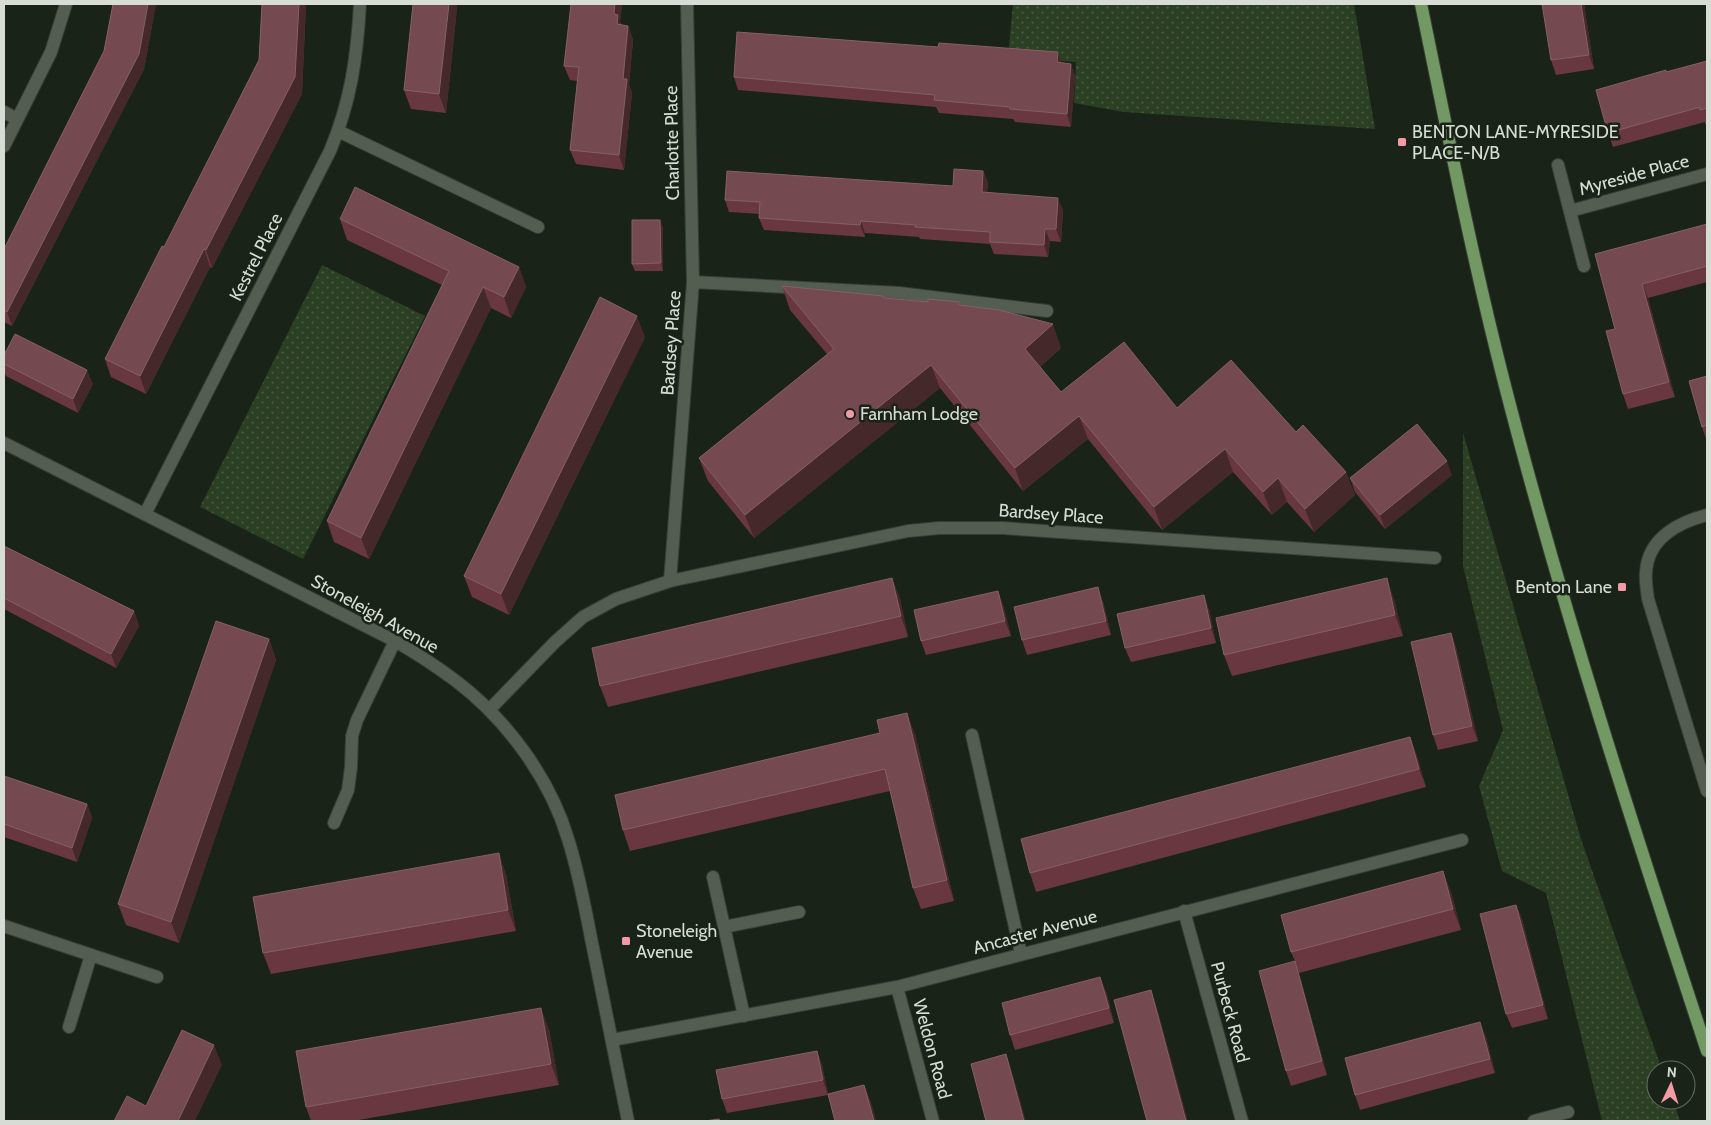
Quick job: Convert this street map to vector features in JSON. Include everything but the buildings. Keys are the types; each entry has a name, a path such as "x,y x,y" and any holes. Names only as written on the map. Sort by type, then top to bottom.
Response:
{"main road":[{"path":"1422,4 1472,244 1510,406 1553,561 1642,854 1707,1051"}],"street":[{"path":"4,146 51,52 66,4"},
{"name":"Kestrel Place","path":"145,514 330,151 346,105 357,52 360,4"},
{"name":"Charlotte Place","path":"686,4 693,282"},
{"path":"4,112 17,119"},
{"path":"338,131 538,227"},
{"path":"1558,165 1584,266"},
{"name":"Myreside Place","path":"1570,211 1707,174"},
{"name":"Bardsey Place","path":"670,580 693,282 899,293 1047,311"},
{"name":"Stoneleigh Avenue","path":"4,442 395,641 426,659 457,681 489,710 537,771 554,801 568,838 578,877 628,1121"},
{"path":"1707,515 1680,524 1667,532 1656,544 1649,557 1646,571 1648,599 1707,790"},
{"name":"Bardsey Place","path":"489,710 555,642 583,617 616,599 670,580 908,531 939,528 1003,528 1435,558"},
{"path":"334,823 348,790 352,736 357,720 395,641"},
{"path":"972,735 1022,954"},
{"name":"Ancaster Avenue","path":"612,1040 897,987 1462,840"},
{"path":"713,877 744,1016"},
{"name":"Purbeck Road","path":"1184,911 1242,1121"},
{"path":"724,927 799,912"},
{"path":"4,926 157,977"},
{"path":"69,1027 91,955"},
{"name":"Weldon Road","path":"897,987 933,1121"},
{"path":"1534,1121 1568,1112"}],"green space":[{"path":"1013,4 1354,4 1375,129 1124,112 1074,103 1076,62 1008,57"},
{"path":"322,265 425,316 303,559 200,507"},
{"path":"1463,433 1581,839 1658,1060 1646,1060 1646,1110 1676,1110 1680,1121 1602,1121 1546,893 1502,871 1479,786 1503,730 1463,566"}],"place":[{"name":"BENTON LANE-MYRESIDE PLACE-N/B","path":"1402,142"},
{"name":"Farnham Lodge","path":"850,414"},
{"name":"Benton Lane","path":"1622,587"},
{"name":"Stoneleigh Avenue","path":"626,941"}]}
